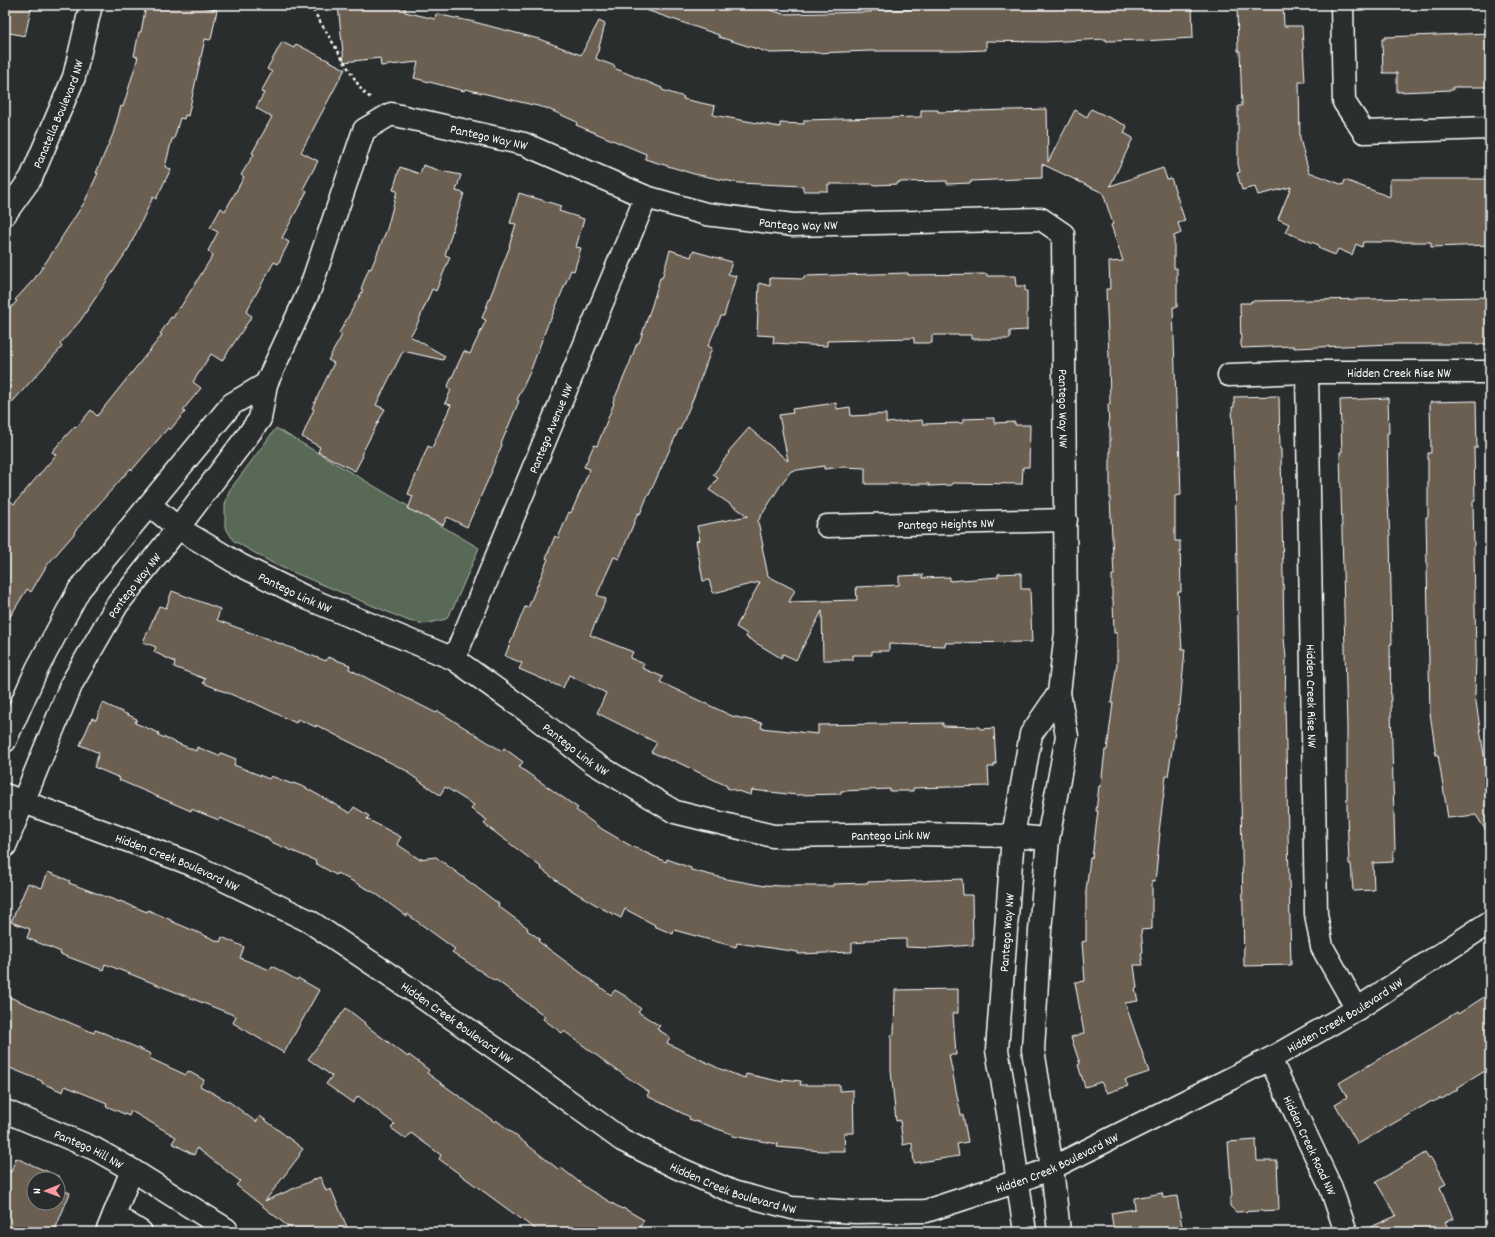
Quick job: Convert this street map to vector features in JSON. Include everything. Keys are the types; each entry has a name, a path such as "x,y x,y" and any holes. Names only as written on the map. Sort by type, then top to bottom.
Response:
{"street":[{"name":"Panatella Boulevard NW","path":"5,214 31,178 74,77 91,5"},
{"path":"1342,5 1344,102 1364,132 1490,128"},
{"name":"Pantego Way NW","path":"5,846 14,798 72,683 116,605 178,528 260,419 266,384 310,289 364,130 391,114 524,144 646,197 706,214 793,225 1041,219 1063,234 1066,632 1059,693 1067,736 1048,839 1040,931 1033,1050 1052,1168 1059,1232"},
{"name":"Pantego Avenue NW","path":"454,659 646,197"},
{"name":"Hidden Creek Rise NW","path":"1229,375 1307,372 1490,372"},
{"name":"Hidden Creek Rise NW","path":"1307,372 1316,914 1322,947 1356,1009"},
{"path":"5,741 37,669 79,590 232,404 266,384"},
{"name":"Pantego Link NW","path":"150,505 178,528 240,565 309,599 454,659 531,714 592,762 675,812 773,836 917,834 1013,836 1048,839"},
{"name":"Pantego Heights NW","path":"827,526 1066,520"},
{"name":"Pantego Way NW","path":"1025,1232 998,1050 1013,836 1031,734 1059,693"},
{"name":"Hidden Creek Boulevard NW","path":"14,798 192,864 309,921 516,1063 622,1140 678,1168 733,1192 792,1208 855,1212 926,1211 1018,1181 1052,1168 1270,1059 1356,1009 1490,922"},
{"name":"Hidden Creek Road NW","path":"1270,1059 1331,1188 1346,1232"},
{"name":"Pantego Hill NW","path":"5,1112 95,1149 132,1170 110,1224"},
{"path":"132,1170 226,1229 226,1232"},
{"path":"110,1224 141,1232"}],"path":[{"path":"310,5 362,91 391,114"}],"green space":[{"path":"276,428 479,548 454,606 446,619 425,624 409,621 276,565 234,541 225,527 225,505 229,491"}],"building":[{"path":"5,5 32,5 25,36 5,32"},
{"path":"146,5 195,5 217,10 211,39 205,39 188,116 185,115 184,119 180,118 174,139 172,139 165,167 171,169 156,199 153,197 129,248 80,321 60,344 62,347 5,410 5,314 17,301 15,300 35,278 61,240 84,203 98,173 96,173 113,134 121,106 123,107 138,57 134,56 139,32 141,32"},
{"path":"338,5 405,5 405,12 435,19 436,14 474,22 539,39 581,55 599,21 605,24 596,59 615,66 614,68 662,88 662,90 684,97 683,99 715,106 713,115 780,127 780,123 804,124 804,120 921,117 921,110 938,110 938,112 1047,109 1048,162 1075,110 1087,117 1091,109 1127,126 1124,133 1133,138 1110,186 1163,168 1167,179 1171,178 1185,221 1178,223 1181,233 1174,236 1174,268 1177,268 1177,307 1173,307 1177,433 1179,433 1181,495 1175,496 1175,541 1180,541 1181,592 1178,592 1182,649 1185,649 1180,706 1179,705 1168,776 1166,776 1155,882 1152,881 1152,929 1141,930 1143,952 1141,953 1143,965 1134,965 1137,988 1135,989 1138,1001 1125,1003 1149,1072 1125,1080 1128,1086 1107,1093 1101,1082 1085,1087 1078,1065 1080,1064 1071,1037 1084,1033 1075,982 1085,981 1082,942 1086,941 1086,891 1098,811 1096,811 1099,786 1101,786 1105,750 1107,750 1113,703 1111,703 1117,664 1117,633 1114,633 1112,599 1112,575 1114,575 1110,499 1110,428 1108,404 1110,404 1106,289 1110,289 1109,262 1123,261 1111,225 1113,224 1103,193 1042,164 1042,178 971,181 971,183 947,184 947,181 898,182 898,184 874,185 828,184 828,191 803,191 803,186 739,183 694,174 645,159 646,154 576,125 577,122 546,108 465,89 464,91 414,78 418,62 381,66 380,58 344,62"},
{"path":"641,5 755,5 783,14 871,12 871,10 976,9 993,8 993,5 1192,5 1193,38 1143,41 1106,41 1106,39 1044,42 986,41 986,50 959,51 770,53 719,37 719,35 640,8"},
{"path":"1237,5 1283,5 1284,26 1302,26 1305,82 1299,82 1300,139 1309,172 1343,185 1345,180 1390,197 1390,179 1490,179 1490,245 1431,247 1431,242 1363,242 1362,247 1356,244 1352,255 1338,249 1335,255 1318,248 1319,245 1285,232 1289,224 1278,219 1291,187 1258,195 1255,187 1242,190 1237,173 1240,172 1238,164 1238,106 1242,106 1240,51 1238,51"},
{"path":"1490,33 1490,87 1453,87 1453,90 1397,92 1397,73 1383,73 1382,39 1385,39 1385,37"},
{"path":"282,42 294,48 296,44 345,69 301,152 318,161 303,189 307,191 282,238 289,242 278,264 274,262 246,312 252,316 222,361 211,354 193,382 201,388 183,410 185,412 170,430 168,428 132,470 131,468 74,532 75,533 47,565 31,592 27,589 5,625 5,496 14,504 56,455 52,452 75,426 77,427 91,410 97,416 162,335 160,334 171,317 173,318 179,307 180,308 213,255 208,251 218,232 210,228 221,208 225,211 244,177 241,175 254,154 252,153 272,117 256,108 264,93 261,92 272,72 267,69"},
{"path":"423,165 441,171 461,175 456,191 464,193 445,255 450,257 436,291 432,289 416,327 410,336 445,356 443,360 403,351 376,405 385,409 361,455 363,456 355,471 318,452 320,447 302,437 314,409 312,408 334,363 328,360 342,335 339,333 363,290 361,289 369,268 371,269 387,229 397,191 393,190 400,167 420,174"},
{"path":"519,193 561,206 559,211 584,219 576,247 581,248 574,271 571,270 549,321 530,372 517,400 519,401 501,444 502,445 492,471 467,527 447,517 443,525 408,509 413,496 408,494 428,446 432,448 451,405 445,403 451,390 447,388 464,351 470,354 486,320 482,318 510,246 516,224 510,223"},
{"path":"670,250 691,257 693,251 732,262 728,274 736,276 724,316 721,316 708,346 712,348 680,430 679,429 640,514 638,513 619,559 614,557 597,595 606,599 590,635 633,652 630,658 644,664 642,668 663,677 660,682 732,716 762,723 761,728 818,734 818,725 943,723 943,726 979,727 980,729 994,728 996,764 994,764 994,767 988,767 989,786 913,788 913,791 890,791 890,789 841,791 841,794 797,795 752,790 751,795 727,788 727,786 673,760 672,761 651,752 657,743 597,713 606,693 569,675 563,688 519,669 522,663 505,656 525,607 528,608 548,559 546,558 555,536 558,538 569,512 571,513 590,469 584,467 594,445 597,446 637,343 639,343 660,278 662,278"},
{"path":"908,273 908,275 987,274 987,276 1015,276 1016,286 1025,286 1025,291 1027,291 1027,330 1010,331 1010,339 971,339 971,335 932,335 932,343 914,343 914,338 870,339 827,341 827,346 773,343 774,336 757,335 759,283 770,286 770,278 804,279 804,276"},
{"path":"1490,297 1490,344 1393,344 1294,348 1294,346 1242,348 1241,345 1240,303 1251,303 1251,301"},
{"path":"1279,396 1284,638 1286,658 1285,703 1291,965 1244,966 1236,513 1232,407 1234,407 1234,397"},
{"path":"1388,398 1389,433 1387,433 1387,488 1390,537 1392,644 1390,644 1391,710 1395,851 1393,851 1393,862 1373,863 1374,890 1353,891 1351,864 1349,864 1347,815 1347,728 1340,400"},
{"path":"1476,401 1477,448 1474,448 1475,501 1473,501 1476,656 1475,695 1490,795 1490,837 1476,815 1448,818 1430,713 1426,517 1428,517 1428,453 1431,453 1430,402"},
{"path":"836,403 837,409 850,407 851,416 886,414 886,423 922,420 923,424 963,423 963,419 994,418 994,423 1015,422 1015,425 1030,425 1029,467 1023,467 1022,484 952,483 952,485 929,486 929,484 865,484 865,468 843,467 824,469 824,466 791,471 758,521 768,576 795,590 789,602 857,600 856,587 899,585 899,576 923,575 922,578 950,577 950,581 998,577 998,574 1021,573 1021,589 1030,589 1032,642 945,643 945,646 889,644 889,651 872,651 872,655 853,655 853,660 823,660 822,611 796,660 783,654 781,658 746,637 747,634 736,627 760,582 713,593 709,580 703,581 696,541 700,540 697,526 748,516 709,490 718,478 713,475 729,453 728,452 749,428 788,461 779,415 793,413 792,409"},
{"path":"172,591 220,609 217,620 326,661 328,657 350,665 349,669 436,713 438,711 502,751 504,748 523,762 519,767 578,808 576,810 602,829 631,846 666,862 667,859 691,868 691,870 765,886 833,886 833,884 868,882 962,879 963,895 972,895 973,945 930,948 906,947 906,939 865,940 865,942 852,943 852,952 798,954 798,952 737,943 736,947 674,930 673,934 654,926 655,925 625,909 621,918 561,884 484,824 487,820 471,809 474,805 445,787 440,795 408,773 409,772 316,725 316,727 298,719 296,723 250,701 203,683 205,679 174,667 175,662 154,652 156,647 143,642 159,606 166,608"},
{"path":"103,703 137,719 135,723 159,733 158,735 196,751 197,747 219,756 221,753 236,759 234,765 269,779 271,776 304,787 350,813 354,807 369,816 367,819 401,837 397,844 419,859 436,857 499,904 498,906 528,928 527,930 540,939 538,941 611,995 615,990 627,997 641,1009 638,1012 660,1026 657,1029 670,1037 667,1043 720,1069 745,1078 746,1074 783,1082 783,1079 801,1081 800,1085 840,1085 840,1091 853,1090 854,1133 844,1133 845,1151 822,1151 777,1147 778,1144 732,1136 732,1134 689,1119 690,1117 647,1096 649,1092 564,1031 562,1033 543,1019 545,1016 496,980 495,981 452,952 455,949 375,893 337,873 336,875 315,863 316,861 269,841 269,839 220,818 219,820 191,809 191,811 119,780 120,778 94,767 99,753 80,745 92,718 96,720"},
{"path":"48,872 70,881 69,883 147,912 148,910 220,942 222,937 244,947 240,958 270,970 272,966 319,990 284,1053 233,1023 236,1016 105,964 103,970 60,954 61,952 27,938 30,929 11,922 28,883 42,888"},
{"path":"958,989 958,1013 953,1013 956,1055 949,1055 968,1142 957,1144 959,1156 914,1163 912,1143 903,1145 900,1120 896,1121 891,1070 891,1035 894,1035 895,990"},
{"path":"1490,993 1490,1068 1442,1099 1432,1101 1358,1144 1335,1104 1347,1097 1339,1083 1457,1012 1458,1014"},
{"path":"5,995 94,1033 95,1030 104,1033 151,1054 149,1058 186,1075 188,1071 204,1080 200,1086 231,1103 256,1122 260,1116 303,1149 265,1201 320,1177 326,1191 331,1189 349,1232 295,1232 236,1185 240,1181 197,1148 194,1155 172,1143 176,1137 131,1111 129,1116 106,1106 107,1103 65,1086 63,1092 42,1083 42,1081 5,1066"},
{"path":"346,1008 365,1023 364,1024 408,1057 409,1055 429,1070 427,1073 495,1122 496,1120 558,1169 560,1167 588,1189 644,1220 637,1232 539,1232 439,1159 441,1155 411,1133 406,1139 391,1128 395,1124 358,1096 353,1103 326,1084 332,1076 308,1059"},
{"path":"1256,1140 1257,1161 1277,1161 1279,1210 1236,1212 1230,1206 1230,1199 1232,1196 1228,1142"},
{"path":"1425,1153 1429,1159 1431,1158 1446,1184 1440,1187 1453,1219 1445,1222 1450,1232 1359,1232 1396,1216 1376,1182"},
{"path":"16,1158 46,1171 26,1171 26,1211 63,1211 54,1232 5,1232 5,1169 11,1172"},
{"path":"66,1191 70,1193 66,1203"},
{"path":"1162,1193 1163,1198 1177,1196 1182,1227 1152,1232 1114,1232 1111,1213 1135,1209 1134,1198"}]}
